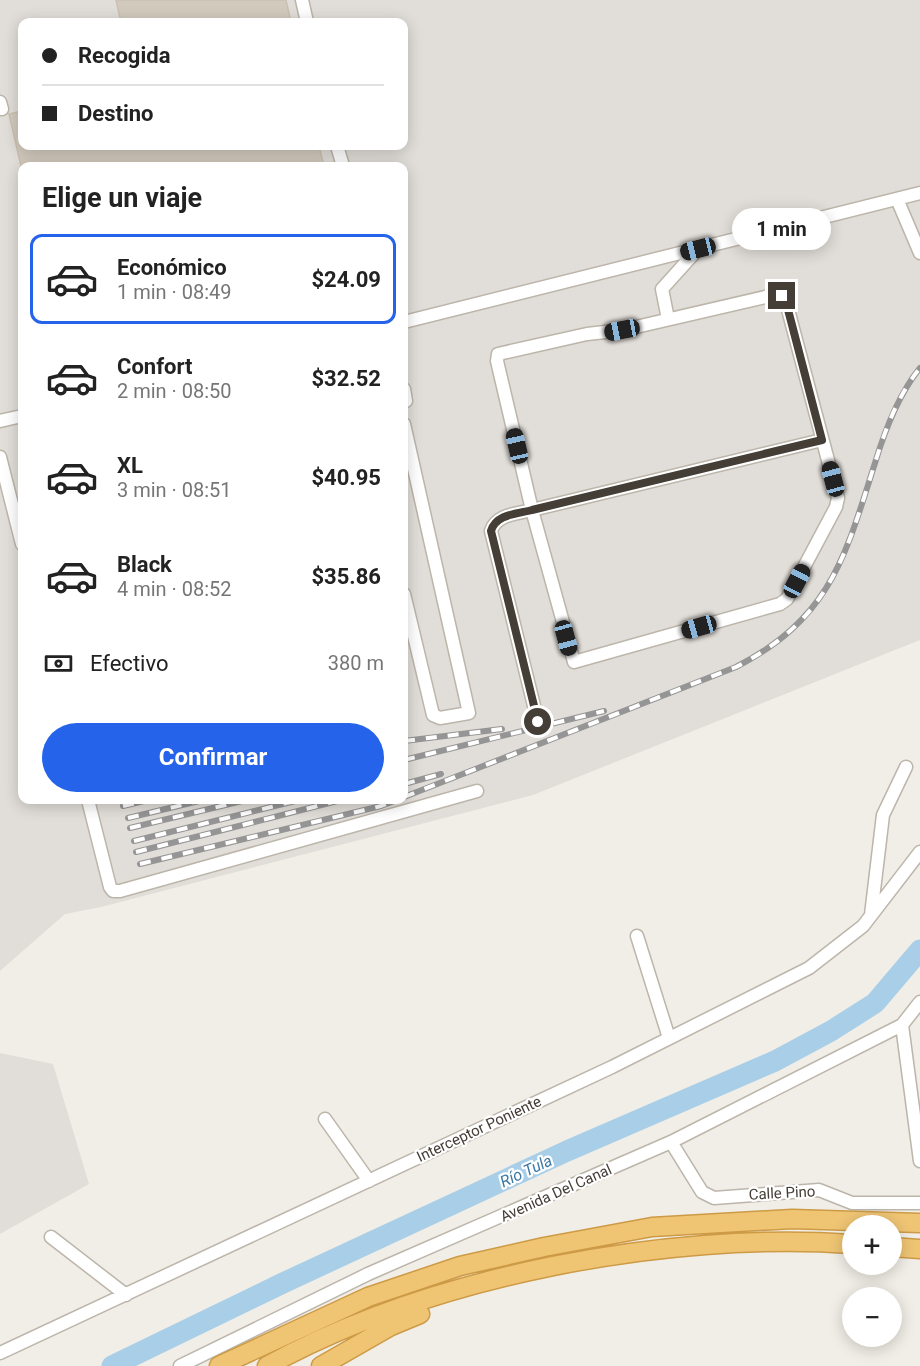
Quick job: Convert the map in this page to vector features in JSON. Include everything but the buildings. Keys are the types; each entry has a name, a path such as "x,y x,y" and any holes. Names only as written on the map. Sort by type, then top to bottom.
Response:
{"highway":[{"path":"219,1366 368,1297 460,1266 544,1247 652,1227 792,1219 920,1223"},
{"path":"267,1366 323,1340 419,1302 475,1285 558,1265 660,1249 797,1240 842,1243"},
{"path":"902,1248 920,1249"},
{"path":"321,1366 413,1317 466,1297 538,1279 558,1265"}],"street":[{"path":"302,0 307,18"},
{"path":"408,321 920,193"},
{"path":"897,199 920,253"},
{"path":"668,319 662,289 698,249"},
{"path":"774,295 782,296 786,302 822,440 838,502 785,602 578,662 572,659 532,510 497,361 498,354 774,295"},
{"path":"0,421 18,417"},
{"path":"538,722 491,531 499,519 822,440"},
{"path":"408,442 469,713 440,718 433,715 408,611"},
{"path":"0,457 18,528"},
{"path":"871,916 883,815 906,767"},
{"path":"89,804 110,887 113,891 120,891 477,791"},
{"name":"Interceptor Poniente","path":"0,1353 369,1181 669,1038 809,968 863,926 920,852"},
{"path":"637,936 669,1038"},
{"name":"Avenida Del Canal","path":"180,1366 368,1275 671,1142 902,1025 920,1002"},
{"path":"902,1025 920,1161"},
{"path":"325,1119 369,1181"},
{"name":"Calle Pino","path":"671,1142 702,1192 714,1198 819,1190 852,1203 920,1203"},
{"path":"51,1237 126,1295"}],"shaded area":[{"path":"0,0 920,0 920,640 533,795 101,907 65,914 0,971"},
{"path":"0,1053 53,1064 89,1184 0,1234"}],"waterway":[{"name":"Río Tula","path":"112,1366 283,1283 567,1151 775,1061 831,1031 875,1003 920,950"}],"railway":[{"path":"408,795 736,667 768,648 794,628 814,606 843,556 888,426 905,390 920,368"},
{"path":"408,759 604,711"},
{"path":"408,741 502,729"},
{"path":"408,783 441,774"},
{"path":"123,806 131,804"},
{"path":"128,818 186,804"},
{"path":"130,828 229,804"},
{"path":"134,841 283,804"},
{"path":"136,852 325,804"},
{"path":"140,864 386,804"}],"route":[{"path":"538,722 491,531 493,524 499,519 532,510 822,440 786,302 782,296"}]}
